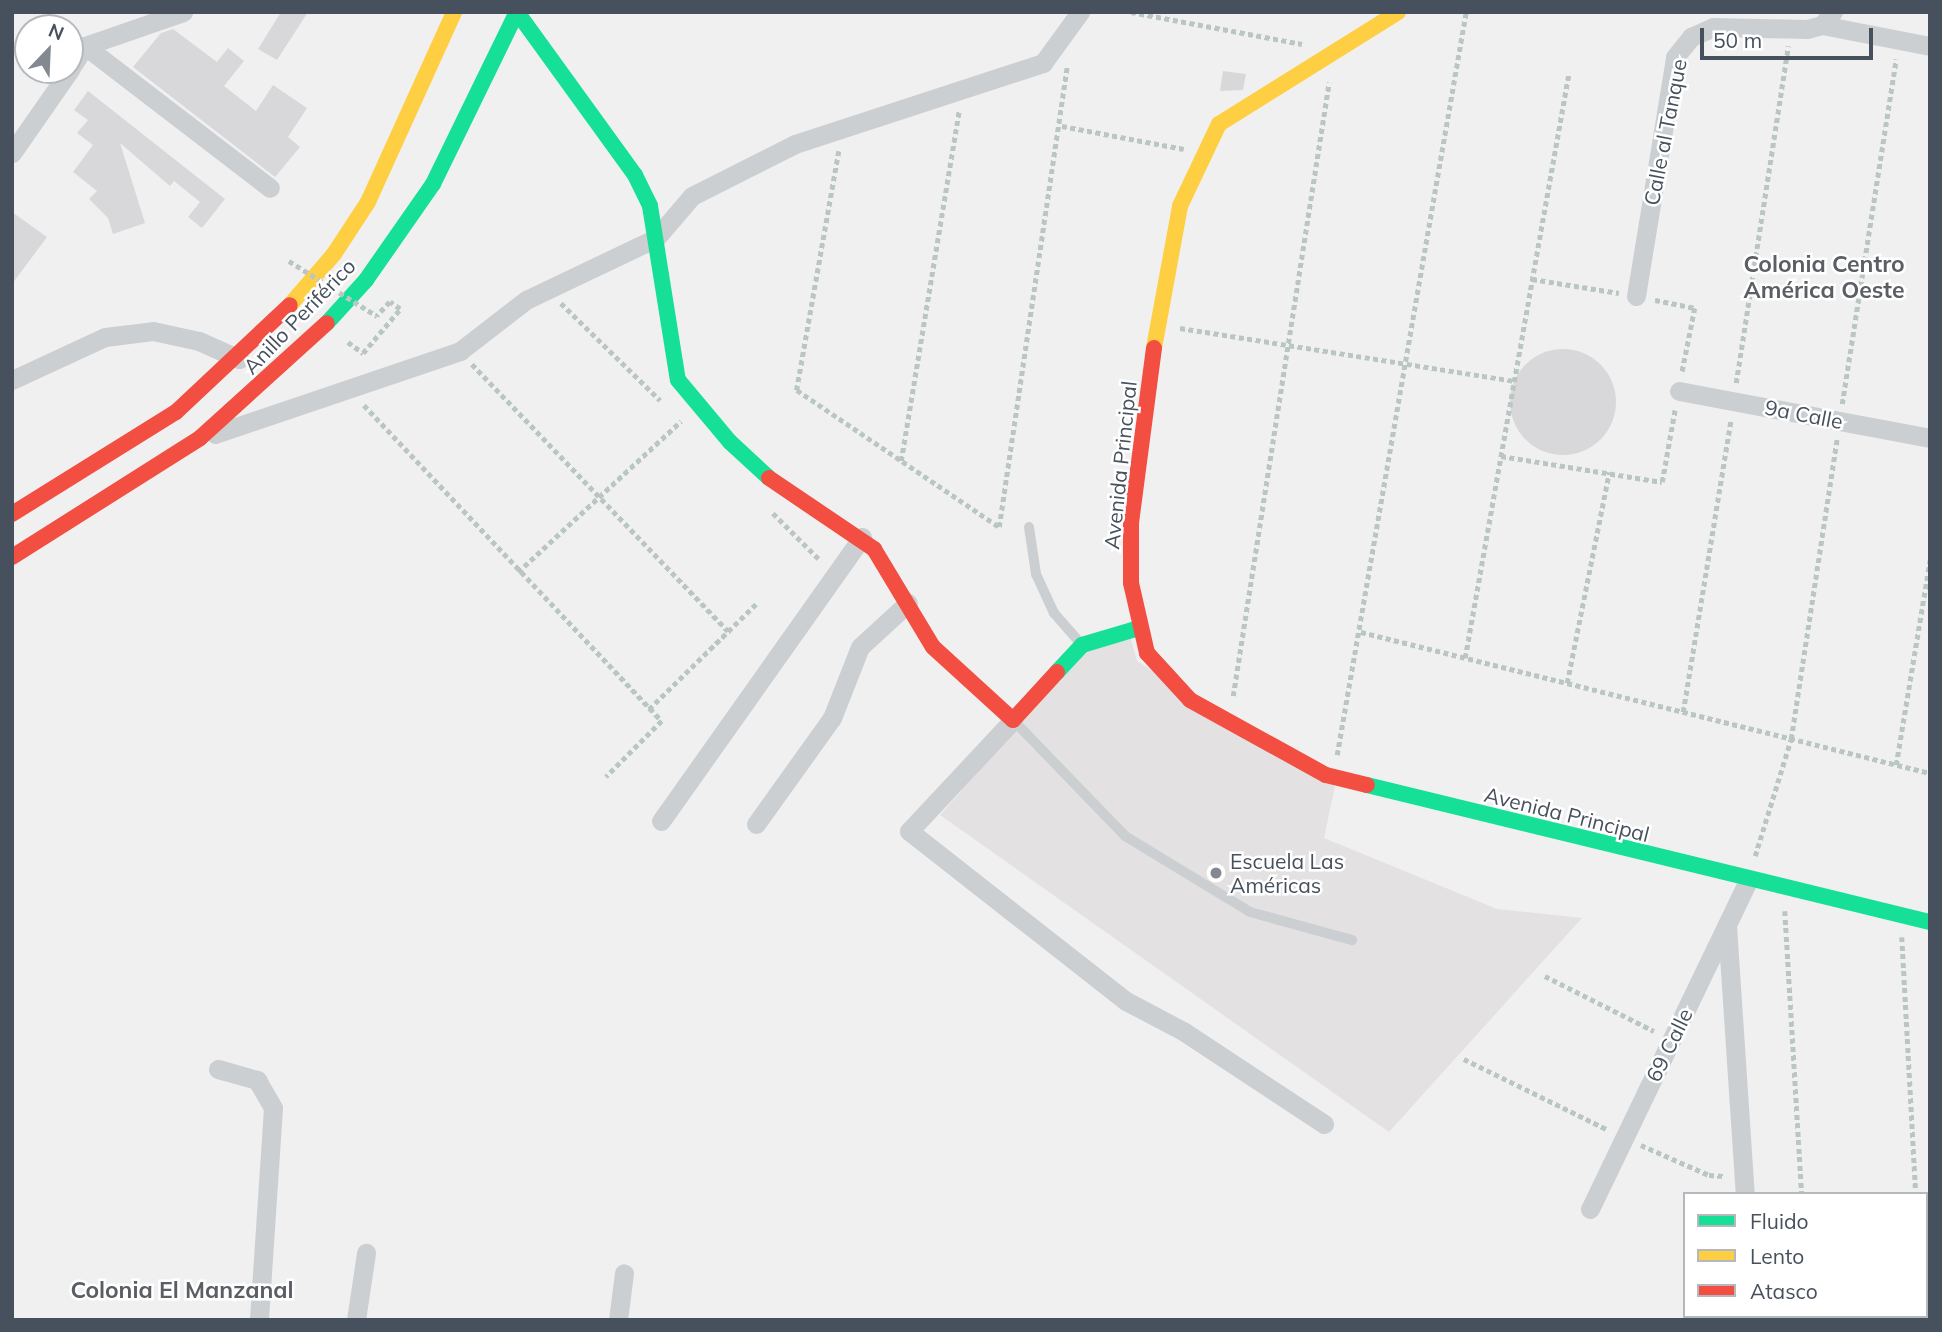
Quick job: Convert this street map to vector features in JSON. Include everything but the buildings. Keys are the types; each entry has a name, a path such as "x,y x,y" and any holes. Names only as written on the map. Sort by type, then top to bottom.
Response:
{"main road":[{"name":"Anillo Periférico","path":"12,514 176,412 239,359 334,254 368,202 454,12"},
{"name":"Anillo Periférico","path":"12,557 200,438 272,379 366,280 433,184 517,12"},
{"path":"517,12 635,175 650,206 670,356 678,380 698,407 775,483 862,537 908,603 933,648 1013,720 1082,645 1139,628"},
{"name":"Avenida Principal","path":"1398,12 1334,49 1219,124 1180,206 1157,325 1131,522 1131,583 1139,628 1147,653 1190,700 1333,777 1748,881 1930,922"}],"street":[{"path":"85,46 183,12"},
{"path":"200,438 351,391 460,351 526,299 656,238 692,196 843,127 962,92 1043,64 1076,18"},
{"name":"Calle al Tanque","path":"1636,296 1675,57 1691,37 1713,27 1791,28 1828,19 1899,40 1930,46"},
{"path":"85,46 270,188"},
{"path":"12,153 60,84"},
{"path":"12,380 105,337 152,331 199,341 239,359"},
{"name":"9a Calle","path":"1679,391 1930,438"},
{"path":"661,821 862,537"},
{"path":"756,824 832,718 860,647 908,603"},
{"path":"1013,720 909,831 1126,1001 1183,1031 1324,1124"},
{"name":"69 Calle","path":"1590,1209 1748,881"},
{"path":"1727,924 1745,1185"},
{"path":"218,1069 257,1080 273,1108 271,1210 259,1320"},
{"path":"356,1320 366,1253"},
{"path":"618,1320 624,1273"}],"lane":[{"path":"1029,527 1036,574 1054,613 1082,645"},
{"path":"1013,720 1125,836 1250,912 1352,940"}],"path":[{"path":"1131,12 1334,49 1229,722"},
{"path":"1333,777 1361,632 1466,12"},
{"path":"843,127 797,390 999,527 1076,18"},
{"path":"1683,712 1791,28"},
{"path":"1748,881 1791,739 1899,40"},
{"path":"1465,658 1569,72"},
{"path":"901,461 962,92"},
{"path":"1061,126 1205,153"},
{"path":"289,261 377,316 390,302 400,309 363,353"},
{"path":"1501,456 1662,482 1695,308 1532,279"},
{"path":"1157,325 1289,342 1514,382"},
{"path":"460,351 728,631"},
{"path":"351,391 518,572 662,721 606,777"},
{"path":"518,572 698,407"},
{"path":"1567,684 1609,472"},
{"path":"1896,765 1930,559"},
{"path":"649,709 758,602"},
{"path":"1361,632 1930,773"},
{"path":"1784,889 1802,1192"},
{"path":"1901,915 1916,1192"},
{"path":"1545,976 1671,1040"},
{"path":"1464,1059 1624,1138 1709,1175 1745,1185"}],"shaded area":[{"name":"Escuela Las Américas","path":"1130,636 1137,661 1335,786 1324,838 1497,909 1582,918 1389,1132 940,815 1084,652"}],"traffic: fast":[{"path":"517,12 635,175 650,206 678,380 730,442 769,478"},
{"path":"327,323 366,280 433,184 517,12"},
{"path":"1057,672 1082,645 1139,628"},
{"path":"1367,785 1930,922"}],"traffic: slow":[{"path":"290,305 334,254 368,202 454,12"},
{"path":"1154,348 1180,206 1219,124 1398,12"}],"traffic: jam":[{"path":"12,514 176,412 290,305"},
{"path":"12,557 200,438 327,323"},
{"path":"1154,348 1131,522 1131,583 1147,653 1190,700 1326,775 1367,785"},
{"path":"769,478 874,549 933,647 1013,720 1057,672"}],"place":[{"name":"Escuela Las Américas","path":"1216,873"}],"district":[{"name":"Colonia Centro América Oeste","path":"1824,277"},
{"name":"Colonia El Manzanal","path":"182,1290"}]}
